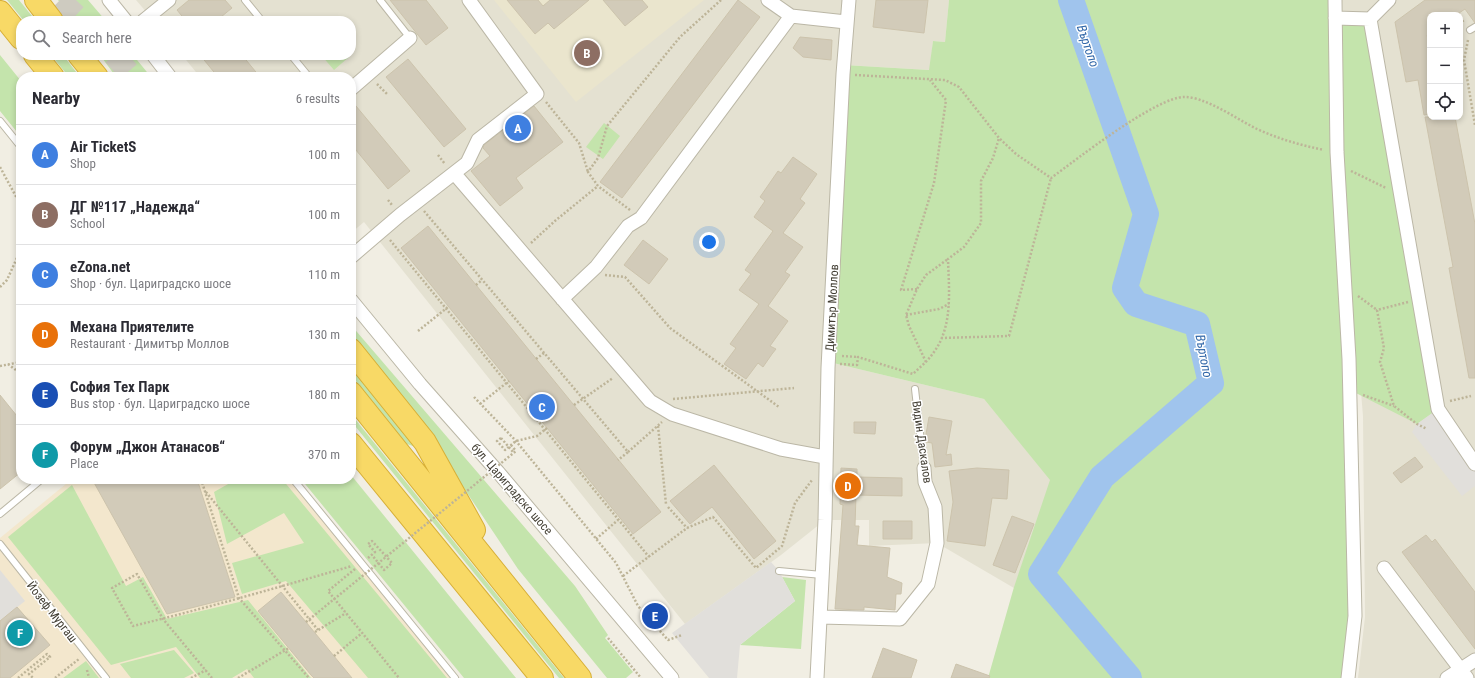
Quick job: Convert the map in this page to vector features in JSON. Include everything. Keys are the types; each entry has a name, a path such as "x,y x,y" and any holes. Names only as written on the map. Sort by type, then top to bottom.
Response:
{"highway":[{"path":"36,0 48,16"},
{"path":"0,12 16,32"},
{"path":"39,60 49,72"},
{"path":"83,60 93,72"},
{"path":"356,356 425,442 505,585"},
{"path":"356,400 580,678"},
{"path":"356,450 542,678"}],"street":[{"path":"109,0 122,16"},
{"path":"149,16 169,0"},
{"path":"356,252 416,202 467,163 478,140 537,94 469,0"},
{"path":"768,0 791,16 846,22"},
{"name":"Димитър Моллов","path":"817,678 825,520 825,457 828,368 843,74 846,22 849,0"},
{"path":"1335,0 1336,152 1350,390 1355,616 1348,678"},
{"path":"1335,18 1370,19 1389,0"},
{"path":"562,299 596,267 628,226 641,218 791,16"},
{"path":"1370,19 1438,409 1475,464"},
{"path":"356,85 410,38"},
{"path":"157,60 166,72"},
{"path":"454,173 650,401 672,414 781,449 825,457"},
{"name":"бул. Цариградско шосе","path":"356,306 420,384 672,678"},
{"name":"Видин Даскалов","path":"820,617 900,619 928,584 937,543 935,507 926,482 924,468"},
{"path":"1384,568 1464,673"},
{"path":"1448,678 1464,673 1475,660"}],"lane":[{"path":"245,0 258,16"},
{"path":"380,0 410,38"},
{"path":"295,60 306,72"},
{"path":"0,121 16,141"},
{"name":"Видин Даскалов","path":"915,389 924,468"},
{"path":"0,514 36,484"},
{"path":"297,484 360,565 455,678"},
{"name":"Йозеф Мургаш","path":"0,544 85,654 106,678"},
{"path":"779,571 822,575"}],"path":[{"path":"588,172 598,158 607,126 680,37 721,0"},
{"path":"1472,29 1464,60 1475,124"},
{"path":"843,74 945,80 959,87 999,138 1016,154 1051,178"},
{"path":"917,289 901,290 934,184 946,100 929,80"},
{"path":"384,90 388,95"},
{"path":"537,94 579,143 588,172 598,186 641,218"},
{"path":"941,338 1009,336 1051,178 1129,122 1166,102 1184,97 1202,101 1232,114 1256,128 1291,143 1336,152 1352,173 1401,195"},
{"path":"926,362 909,326 906,315 917,289 926,275 964,247 981,224 981,181 993,158 999,138"},
{"path":"0,168 16,197"},
{"path":"522,252 556,220 598,186"},
{"path":"416,202 628,452"},
{"path":"382,230 590,483 648,557"},
{"path":"843,364 857,365 858,357 913,374 926,362 934,352 941,338 950,304 948,259"},
{"path":"0,287 7,280 16,260"},
{"path":"596,267 604,275 625,277 670,328 779,407"},
{"path":"476,285 482,280"},
{"path":"1344,286 1377,310 1384,348 1380,362 1394,406"},
{"path":"1377,310 1419,300"},
{"path":"906,315 939,309 950,304"},
{"path":"418,331 447,308"},
{"path":"536,359 544,353"},
{"path":"0,366 16,363"},
{"path":"8,364 16,370"},
{"path":"574,405 582,398 624,371"},
{"path":"480,404 507,382"},
{"path":"650,401 794,388"},
{"path":"1350,390 1394,406 1417,424 1427,429"},
{"path":"1458,399 1471,396"},
{"path":"474,397 516,441 616,563 638,606 668,640 682,635"},
{"path":"618,460 672,414"},
{"path":"658,426 667,505 687,528"},
{"path":"515,452 501,438 497,441 504,450 511,445 516,441 537,436 546,429"},
{"path":"511,445 515,452"},
{"path":"306,622 515,452"},
{"path":"203,484 239,598 309,677"},
{"path":"205,490 318,630"},
{"path":"623,576 687,528 713,518 756,568 782,546 795,504"},
{"path":"596,539 618,520"},
{"path":"372,541 386,557 392,563 384,570 372,555 376,552 368,544 372,541"},
{"path":"212,678 163,619 137,574 112,588 133,626 163,619 360,565"},
{"path":"360,565 328,591 399,678"},
{"path":"315,632 346,613"},
{"path":"334,656 362,633"},
{"path":"608,638 641,678"},
{"path":"238,678 289,648"},
{"path":"18,678 22,677 47,654 50,657 29,674 33,678"},
{"path":"54,678 85,654"},
{"path":"191,678 206,670"}],"shaded area":[{"path":"136,0 949,0 945,42 933,41 930,70 844,65 829,362 984,399 1051,480 1014,588 937,543 869,546 869,520 825,520 781,555 685,624 364,222 356,229 356,72 196,72 186,60 356,60 356,16 150,16"},
{"path":"494,0 704,0 576,102"},
{"path":"1342,0 1475,0 1475,678 1358,678 1365,617 1363,416 1357,345"},
{"path":"1438,409 1475,464 1475,486 1462,496 1412,432 1417,424"},
{"path":"66,484 293,484 362,563 455,678 0,678 0,538"},
{"path":"771,562 779,571 795,601 740,645 737,678 709,678 672,633"},
{"path":"0,570 25,601 0,621"}],"green space":[{"path":"7,0 19,0 32,16 20,16"},
{"path":"58,0 88,0 102,16 70,16"},
{"path":"949,0 1335,0 1336,18 1370,19 1438,409 1417,424 1350,390 1355,616 1348,678 988,678 1014,587 1050,480 984,399 829,362 844,65 929,70 933,41 945,42"},
{"path":"0,55 16,75 16,131 0,111"},
{"path":"55,60 67,60 76,72 65,72"},
{"path":"104,60 137,60 147,72 112,72"},
{"path":"325,60 346,60 334,70"},
{"path":"604,123 620,136 603,159 586,147"},
{"path":"356,331 575,586 608,635 605,638 633,672 626,678 607,678 518,569 427,433 356,343"},
{"path":"356,369 414,445 407,444 356,381"},
{"path":"356,420 564,678 559,678 356,427"},
{"path":"356,481 516,678 464,678 305,484 356,484"},
{"path":"228,484 286,484 447,678 368,678 286,581 242,594 232,563 304,543 284,513 227,544 214,492"},
{"path":"72,485 126,586 143,577 167,619 248,600 311,678 254,678 247,669 232,678 200,678 176,647 111,665 8,537"},
{"path":"782,577 806,580 801,649 740,645 795,601"},
{"path":"174,650 194,673 184,678 131,678 120,664"},
{"path":"86,661 99,678 63,678"}],"building":[{"path":"189,0 225,0 232,8 222,16 182,16 177,10"},
{"path":"390,0 426,0 448,28 426,45"},
{"path":"507,0 538,0 543,6 550,0 589,0 554,29 548,23 535,34"},
{"path":"603,0 642,0 648,7 625,26"},
{"path":"738,0 760,17 622,198 600,182"},
{"path":"876,0 928,0 924,33 873,27"},
{"path":"1425,0 1475,0 1475,23 1465,9 1460,12 1427,12 1427,114 1424,115 1418,80 1406,82 1395,22"},
{"path":"800,37 832,40 831,60 803,57 793,48"},
{"path":"408,59 466,129 444,147 386,77"},
{"path":"204,60 246,60 256,72 214,72"},
{"path":"356,106 410,171 388,189 356,150"},
{"path":"534,106 563,142 516,178 523,188 500,206 471,171 490,156 483,148 484,145"},
{"path":"1425,117 1427,117 1427,120 1456,120 1475,224 1475,378 1469,378 1449,268 1453,267"},
{"path":"793,157 817,174 800,199 805,203 783,233 803,247 785,272 790,275 768,306 788,321 770,346 776,349 763,367 758,363 746,379 724,364 736,348 730,344 759,304 739,290 751,274 745,270 773,231 754,217 765,201 760,197 778,171 781,173"},
{"path":"428,226 661,512 633,534 401,248"},
{"path":"643,240 668,259 649,284 624,265"},
{"path":"0,395 16,415 16,476 0,489"},
{"path":"929,417 952,421 946,455 951,454 952,465 935,467 932,443 926,442 925,440"},
{"path":"854,422 876,422 875,434 854,433"},
{"path":"1415,457 1423,467 1401,483 1393,473"},
{"path":"714,465 776,541 754,559 712,507 690,524 670,501"},
{"path":"841,468 857,469 857,477 902,478 902,496 856,495 855,526 859,526 857,545 890,548 887,577 902,583 901,594 896,594 895,610 864,607 864,610 835,609 843,505 840,504"},
{"path":"977,468 1009,470 1007,499 992,498 985,546 947,541 953,502 949,471"},
{"path":"95,484 199,484 235,597 167,614"},
{"path":"1012,516 1034,524 1015,573 993,565"},
{"path":"883,521 912,521 912,539 883,539"},
{"path":"1426,535 1432,542 1435,539 1475,592 1475,649 1402,552"},
{"path":"281,592 352,678 314,678 258,611"},
{"path":"17,607 50,645 10,678 0,678 0,621"},
{"path":"883,648 917,660 911,678 872,678"},
{"path":"956,664 990,676 989,678 951,678"}],"waterway":[{"name":"Въртопо","path":"1071,0 1146,214 1125,288 1136,304 1197,324 1211,383 1102,477 1041,574 1129,678"}],"tunnel":[{"path":"60,0 77,16"},
{"path":"118,60 129,72"}],"place":[{"name":"ДГ №117 „Надежда“","path":"587,53"},
{"name":"Air TicketS","path":"518,128"},
{"name":"eZona.net","path":"542,407"},
{"name":"Механа Приятелите","path":"848,486"},
{"name":"София Тех Парк","path":"655,616"},
{"name":"Форум „Джон Атанасов“","path":"20,633"}]}
